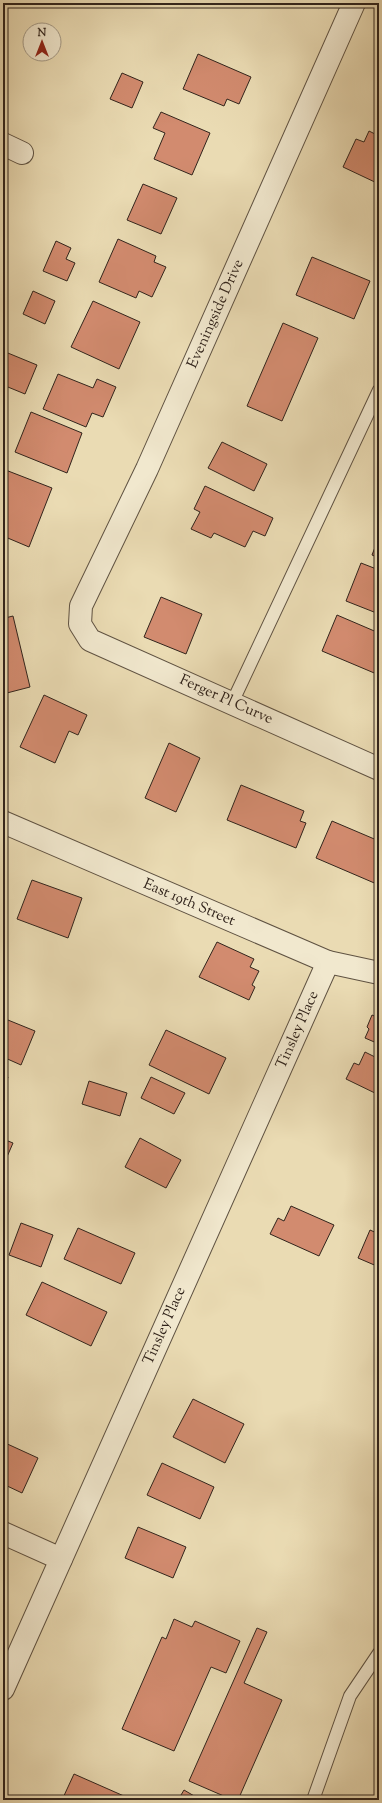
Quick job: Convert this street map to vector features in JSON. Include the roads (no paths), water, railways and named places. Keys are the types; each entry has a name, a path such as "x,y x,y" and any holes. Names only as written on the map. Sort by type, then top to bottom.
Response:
{"street":[{"name":"Eveningside Drive","path":"80,624 81,606 147,469 354,3"},
{"name":"Ferger Pl Curve","path":"80,624 90,640 379,769"},
{"name":"East 19th Street","path":"3,822 328,962 379,972"},
{"name":"Tinsley Place","path":"3,1689 328,962"},
{"path":"3,1534 61,1559"}],"lane":[{"path":"232,703 379,390"},
{"path":"313,1800 350,1696 379,1653"}]}
